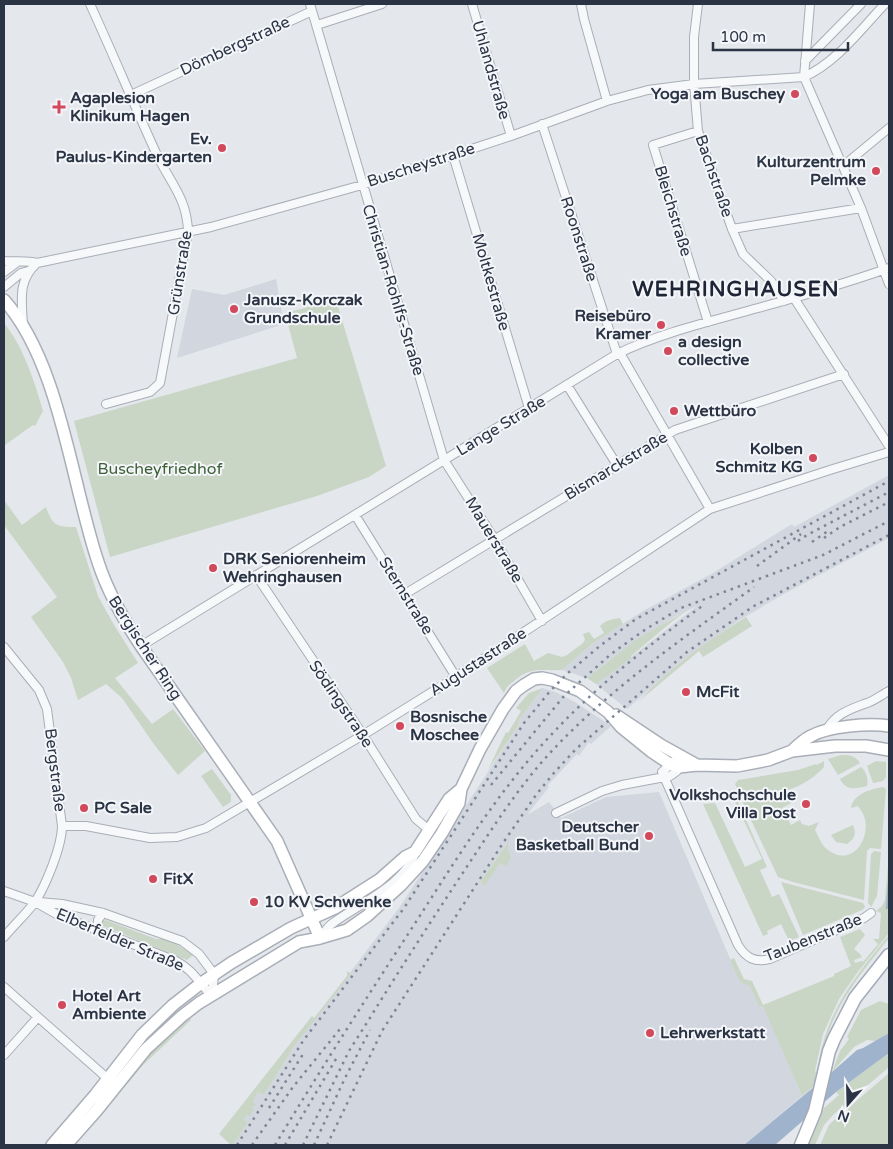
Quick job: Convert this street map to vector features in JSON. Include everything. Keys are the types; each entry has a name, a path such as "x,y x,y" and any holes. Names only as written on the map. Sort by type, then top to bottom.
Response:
{"main road":[{"name":"Bergischer Ring","path":"4,300 23,326 39,356 63,432 84,517 101,570 115,604 141,646 277,841 306,902 320,938"},
{"path":"299,942 347,930 367,916 401,885 423,861 459,803 461,790 480,749 503,709 524,684 534,679 542,678 566,684 666,748 678,762 697,765 737,766 768,760 792,751 835,746 866,746 889,750"},
{"path":"792,751 812,735 826,731 869,725 889,726"},
{"path":"415,852 449,799 461,790"},
{"name":"Elberfelder Straße","path":"200,984 291,928 334,908 379,880 405,857 415,852"},
{"path":"66,1145 159,1036 182,1016 299,942 312,927 312,919"},
{"path":"801,1145 815,1111 831,1046 855,998 889,955"},
{"path":"52,1145 85,1108 107,1078 153,1023 200,984"}],"street":[{"name":"Grünstraße","path":"90,4 158,156 188,215 188,232 160,383 150,392 106,404"},
{"name":"Dömbergstraße","path":"317,25 382,4"},
{"name":"Uhlandstraße","path":"472,4 510,136"},
{"path":"581,4 607,101"},
{"name":"Bachstraße","path":"698,4 694,37 694,84 698,131 732,229 744,254 771,281 784,301"},
{"path":"810,4 804,77 861,208 886,269 889,284"},
{"path":"805,61 861,4"},
{"path":"804,77 816,72 831,61 885,4"},
{"name":"Dömbergstraße","path":"132,95 311,7"},
{"name":"Christian-Rohlfs-Straße","path":"311,7 444,460"},
{"name":"Buscheystraße","path":"4,261 29,261 37,263 211,228 362,185 510,136 607,101 648,90 694,84 804,77"},
{"name":"Roonstraße","path":"542,124 618,354 668,434 710,510"},
{"path":"843,166 889,128"},
{"name":"Bleichstraße","path":"698,131 652,145 708,322"},
{"name":"Moltkestraße","path":"453,155 529,408"},
{"path":"732,229 861,208"},
{"path":"4,272 16,262"},
{"path":"4,287 37,263"},
{"name":"Lange Straße","path":"141,646 618,354 708,322 784,301 886,269"},
{"path":"23,326 22,292 28,271"},
{"path":"794,298 889,446"},
{"name":"Bismarckstraße","path":"405,594 675,430 844,374"},
{"path":"567,385 617,466"},
{"name":"Augustastraße","path":"62,826 86,826 150,838 190,834 206,828 251,803 456,677 710,510 889,452"},
{"name":"Mauerstraße","path":"444,460 495,540 542,621"},
{"name":"Sternstraße","path":"355,516 456,677"},
{"name":"Södingstraße","path":"256,576 363,735 416,820 429,830"},
{"name":"Bergstraße","path":"4,647 39,690 47,709 62,826 62,835 58,848 35,902 4,937"},
{"path":"826,731 834,719 853,707 864,704 889,690"},
{"path":"556,813 602,791 622,785 664,778 662,772 678,762"},
{"name":"Taubenstraße","path":"664,778 678,805 738,945 746,956 754,960 770,959 864,918 871,913"},
{"path":"320,938 332,924 365,904 399,876 413,862 415,852"},
{"name":"Elberfelder Straße","path":"4,890 35,902 58,915 184,965 212,996"},
{"name":"Elberfelder Straße","path":"35,902 62,904 103,913 182,941 200,954 214,974"},
{"path":"96,930 98,920 103,913"},
{"path":"212,996 214,974"},
{"path":"4,987 107,1078"},
{"path":"4,1055 38,1017"}],"shaded area":[{"name":"Janusz-Korczak Grundschule","path":"276,279 284,324 177,358 192,289 224,295"},
{"path":"889,475 889,538 782,595 738,621 682,661 627,709 596,684 697,606 674,617 612,658 587,678 562,670 593,643 643,611 713,573 792,524 794,527"},
{"path":"543,688 575,702 611,726 591,744 589,742 579,756 577,754 548,785 549,787 527,815 549,802 561,818 606,797 659,792 740,982 750,986 759,1007 763,1005 802,1096 744,1145 233,1145 248,1122 244,1120 254,1105 252,1102 258,1092 264,1095 295,1045 399,908 518,726 519,720","holes":["507,843 508,850 485,886 480,882"]}],"green space":[{"name":"Buscheyfriedhof","path":"336,300 386,466 369,477 317,496 110,557 74,421 297,358 285,313"},
{"path":"4,323 23,354 43,411 35,426 33,425 5,445 4,443"},
{"path":"4,500 22,525 46,507 53,522 56,524 64,527 76,527 98,596 138,663 115,678 152,724 173,709 205,751 178,775 122,698 106,684 78,700 71,678 63,662 31,617 57,597 4,525"},
{"path":"688,610 631,656 631,658 596,684 587,678 637,639"},
{"path":"746,617 752,626 703,657 699,651 638,702 662,678 689,656"},
{"path":"620,618 623,624 593,643 562,670 531,671 520,676 509,685 504,693 487,668 525,644 534,661 548,653 562,657 583,643 585,640 583,634 589,632 594,639 604,633 600,626 602,624 609,620"},
{"path":"543,688 519,720 518,726 488,770 506,732 508,733 521,711 516,708 529,693"},
{"path":"841,755 854,757 860,763 838,775 828,759"},
{"path":"824,761 824,767 810,780 783,792 752,795 741,791 735,784 738,780 798,770"},
{"path":"876,761 886,762 886,777 883,781 873,783 867,766"},
{"path":"861,767 867,776 867,786 855,788 845,786 842,783 840,779"},
{"path":"212,769 231,795 231,802 223,807 201,776"},
{"path":"883,787 886,789 881,849 870,848 867,851 864,900 778,877 743,803 745,800 788,799 791,803 782,808 791,825 800,820 802,824 809,826 819,822 815,830 820,841 828,850 836,855 844,856 858,848 865,834 864,815 858,806 851,808 852,803 863,793"},
{"path":"735,795 767,867 760,870 772,897 779,894 799,937 789,941 781,924 767,931 768,934 763,936 703,804 715,803 745,867 762,859 734,800 733,796"},
{"path":"853,825 854,836 847,844 836,842 831,835"},
{"path":"508,842 511,858 506,866 500,863 485,886 480,882"},
{"path":"874,851 881,852 877,896 871,907 868,903 871,854"},
{"path":"889,853 889,933 839,999 823,1034 815,1071 814,1086 802,1096 763,1006 759,1007 750,986 740,982 730,960 734,958 744,979 752,981 763,1005 834,976 834,974 851,966 840,937 860,929 865,935 854,949 862,957 854,960 855,963 863,962 878,944 873,939 879,939 881,913 876,911 885,900"},
{"path":"781,882 863,903 865,907 803,935"},
{"path":"106,920 156,939 167,939 193,955 187,960 103,926 103,921"},
{"path":"889,935 889,938 846,996 831,1027 821,1062 819,1062 823,1043 836,1009 855,979"},
{"path":"347,971 351,974 295,1045 264,1095 258,1092 253,1101 256,1104 252,1108 254,1109 250,1116 247,1115 244,1120 248,1122 233,1145 231,1145 219,1134 312,1016 314,1018 347,976"},
{"path":"880,1001 889,1004 889,1033 876,1041 867,1040 854,1047 832,1072 840,1051 849,1039 847,1037 861,1010"},
{"path":"190,1018 191,1020 144,1064 75,1145 72,1145 143,1061"},
{"path":"889,1053 889,1067 833,1115 824,1125 815,1145 809,1145 824,1108 839,1095 836,1092"},
{"path":"889,1073 889,1145 820,1145 829,1125"}],"water":[{"path":"889,1033 889,1053 836,1092 775,1145 744,1145 857,1050"}],"waterway":[{"path":"887,908 889,883"}],"railway":[{"path":"237,1145 303,1041 404,908 524,723 551,690 601,645 636,619 889,481"},
{"path":"798,541 889,492"},
{"path":"824,538 840,527 889,502"},
{"path":"491,785 564,696 611,654 646,629 681,608 823,555 889,521"},
{"path":"812,542 828,531"},
{"path":"757,566 801,534"},
{"path":"327,1145 382,1031 536,795 576,749 687,652 754,606 889,535"},
{"path":"303,1145 349,1051 495,824 526,781 572,730 621,686 754,587"},
{"path":"275,1145 342,1036 457,858 522,768 559,727 598,689 661,637 705,604"},
{"path":"252,1145 293,1087 340,1029"},
{"path":"314,1145 370,1030"},
{"path":"269,1108 305,1051"},
{"path":"285,1145 336,1059"}],"place":[{"name":"Yoga am Buschey","path":"795,94"},
{"name":"Agaplesion Klinikum Hagen","path":"59,107"},
{"name":"Ev. Paulus-Kindergarten","path":"222,148"},
{"name":"Kulturzentrum Pelmke","path":"876,171"},
{"name":"Janusz-Korczak Grundschule","path":"234,309"},
{"name":"Reisebüro Kramer","path":"661,325"},
{"name":"a design collective","path":"668,351"},
{"name":"Wettbüro","path":"674,411"},
{"name":"Kolben Schmitz KG","path":"813,458"},
{"name":"DRK Seniorenheim Wehringhausen","path":"213,568"},
{"name":"McFit","path":"686,692"},
{"name":"Bosnische Moschee","path":"400,726"},
{"name":"Volkshochschule Villa Post","path":"806,804"},
{"name":"PC Sale","path":"84,808"},
{"name":"Deutscher Basketball Bund","path":"649,836"},
{"name":"FitX","path":"153,879"},
{"name":"10 KV Schwenke","path":"254,902"},
{"name":"Hotel Art Ambiente","path":"62,1005"},
{"name":"Lehrwerkstatt","path":"650,1033"}],"district":[{"name":"WEHRINGHAUSEN","path":"736,289"}]}
